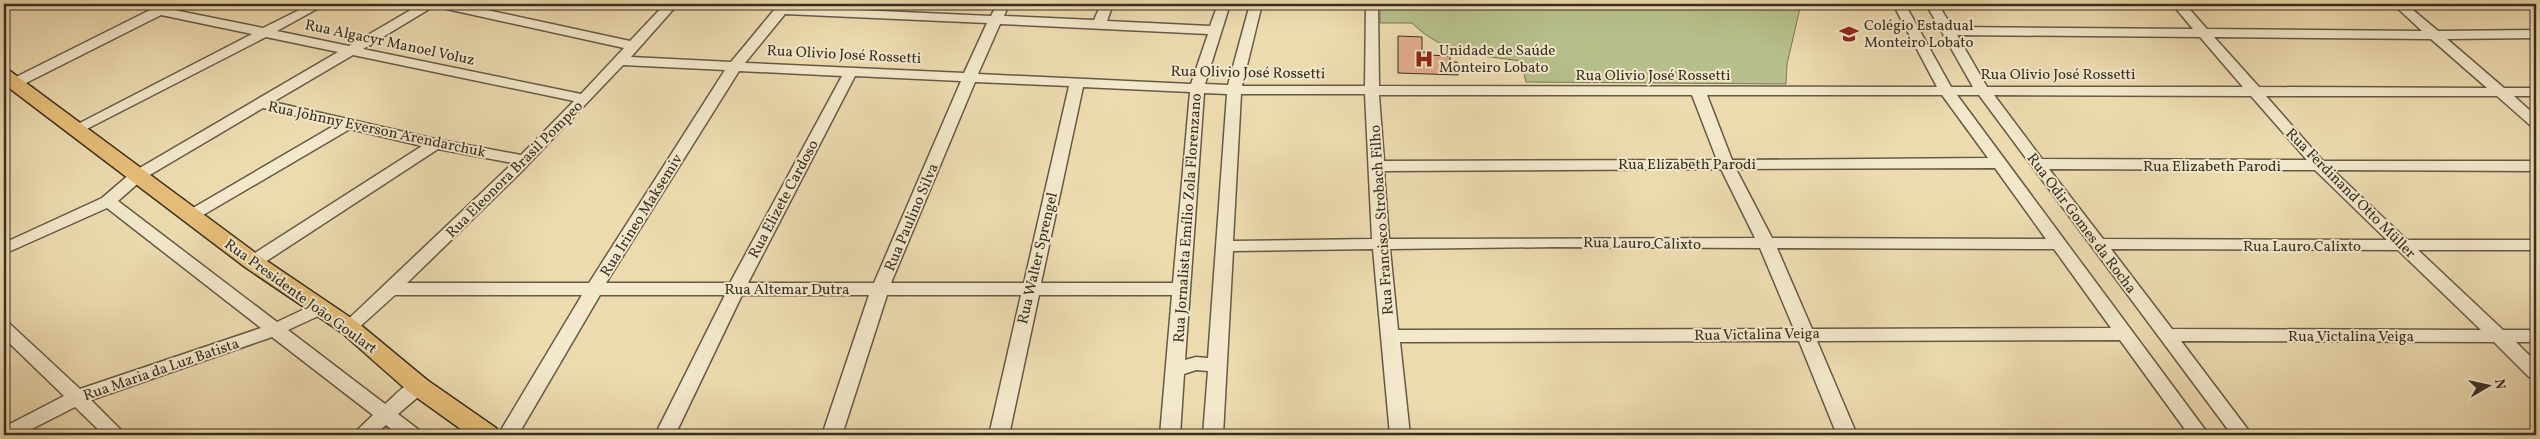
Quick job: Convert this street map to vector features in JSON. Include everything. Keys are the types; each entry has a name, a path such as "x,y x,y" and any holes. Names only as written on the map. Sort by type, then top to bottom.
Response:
{"main road":[{"name":"Rua Presidente João Goulart","path":"9,79 253,262 348,327 418,386 487,435"}],"street":[{"path":"76,130 320,4"},
{"path":"4,249 108,201 137,176 430,4"},
{"path":"442,4 633,46"},
{"name":"Rua Eleonora Brasil Pompeo","path":"348,327 392,288 524,160 585,99 672,4"},
{"name":"Rua Paulino Silva","path":"832,435 880,290 970,76 1003,4"},
{"path":"1099,25 1107,4"},
{"name":"Rua Jornalista Emílio Zola Florenzano","path":"1170,435 1197,88 1224,4"},
{"path":"1213,435 1234,90 1256,4"},
{"name":"Rua Francisco Strobach Filho","path":"1372,4 1372,90 1381,246 1400,435"},
{"name":"Rua Odir Gomes da Rocha","path":"1899,4 1947,92 2199,435"},
{"name":"Rua Odir Gomes da Rocha","path":"1932,4 1982,90 2242,435"},
{"name":"Rua Ferdinand Otto Müller","path":"2178,4 2206,33 2320,166 2536,372"},
{"path":"2399,4 2498,92 2536,123"},
{"path":"783,7 890,9 996,21 1216,30"},
{"name":"Rua Irineo Maksemiv","path":"508,435 595,288 735,66 783,7"},
{"name":"Rua Algacyr Manoel Voluz","path":"9,79 159,10 585,99"},
{"path":"1948,31 2434,35 2536,34"},
{"name":"Rua Olivio José Rossetti","path":"620,61 970,76 1234,90 1947,92 1982,90 2253,90 2536,92"},
{"name":"Rua Elizete Cardoso","path":"665,435 736,289 850,71"},
{"name":"Rua Walter Sprengel","path":"999,435 1077,82"},
{"path":"1698,91 1726,164 1767,244 1847,435"},
{"name":"Rua Johnny Everson Arendarchuk","path":"259,103 435,144 524,160"},
{"path":"192,215 348,124"},
{"path":"253,262 435,144"},
{"name":"Rua Elizabeth Parodi","path":"1376,166 1999,163"},
{"name":"Rua Elizabeth Parodi","path":"2038,164 2536,166"},
{"path":"108,201 412,435"},
{"name":"Rua Lauro Calixto","path":"1224,246 1381,246 1555,242 2059,244"},
{"name":"Rua Lauro Calixto","path":"2098,244 2536,245"},
{"name":"Rua Altemar Dutra","path":"392,288 1182,290"},
{"name":"Rua Maria da Luz Batista","path":"4,435 78,397 276,329 321,308"},
{"path":"5,332 78,397 116,435"},
{"name":"Rua Victalina Veiga","path":"1390,336 1804,333 2124,334"},
{"name":"Rua Victalina Veiga","path":"2166,335 2536,336"},
{"path":"1176,370 1198,362 1217,368"},
{"path":"362,435 418,386"}],"green space":[{"path":"1380,4 1801,4 1787,64 1786,84 1526,82 1521,61 1476,55 1450,48 1424,34 1412,23 1380,23"}],"building":[{"name":"Unidade de Saúde Monteiro Lobato","path":"1398,36 1422,37 1422,52 1427,52 1427,55 1450,56 1450,62 1457,62 1458,75 1398,73"}],"place":[{"name":"Colégio Estadual Monteiro Lobato","path":"1849,34"},
{"name":"Unidade de Saúde Monteiro Lobato","path":"1424,59"}]}
